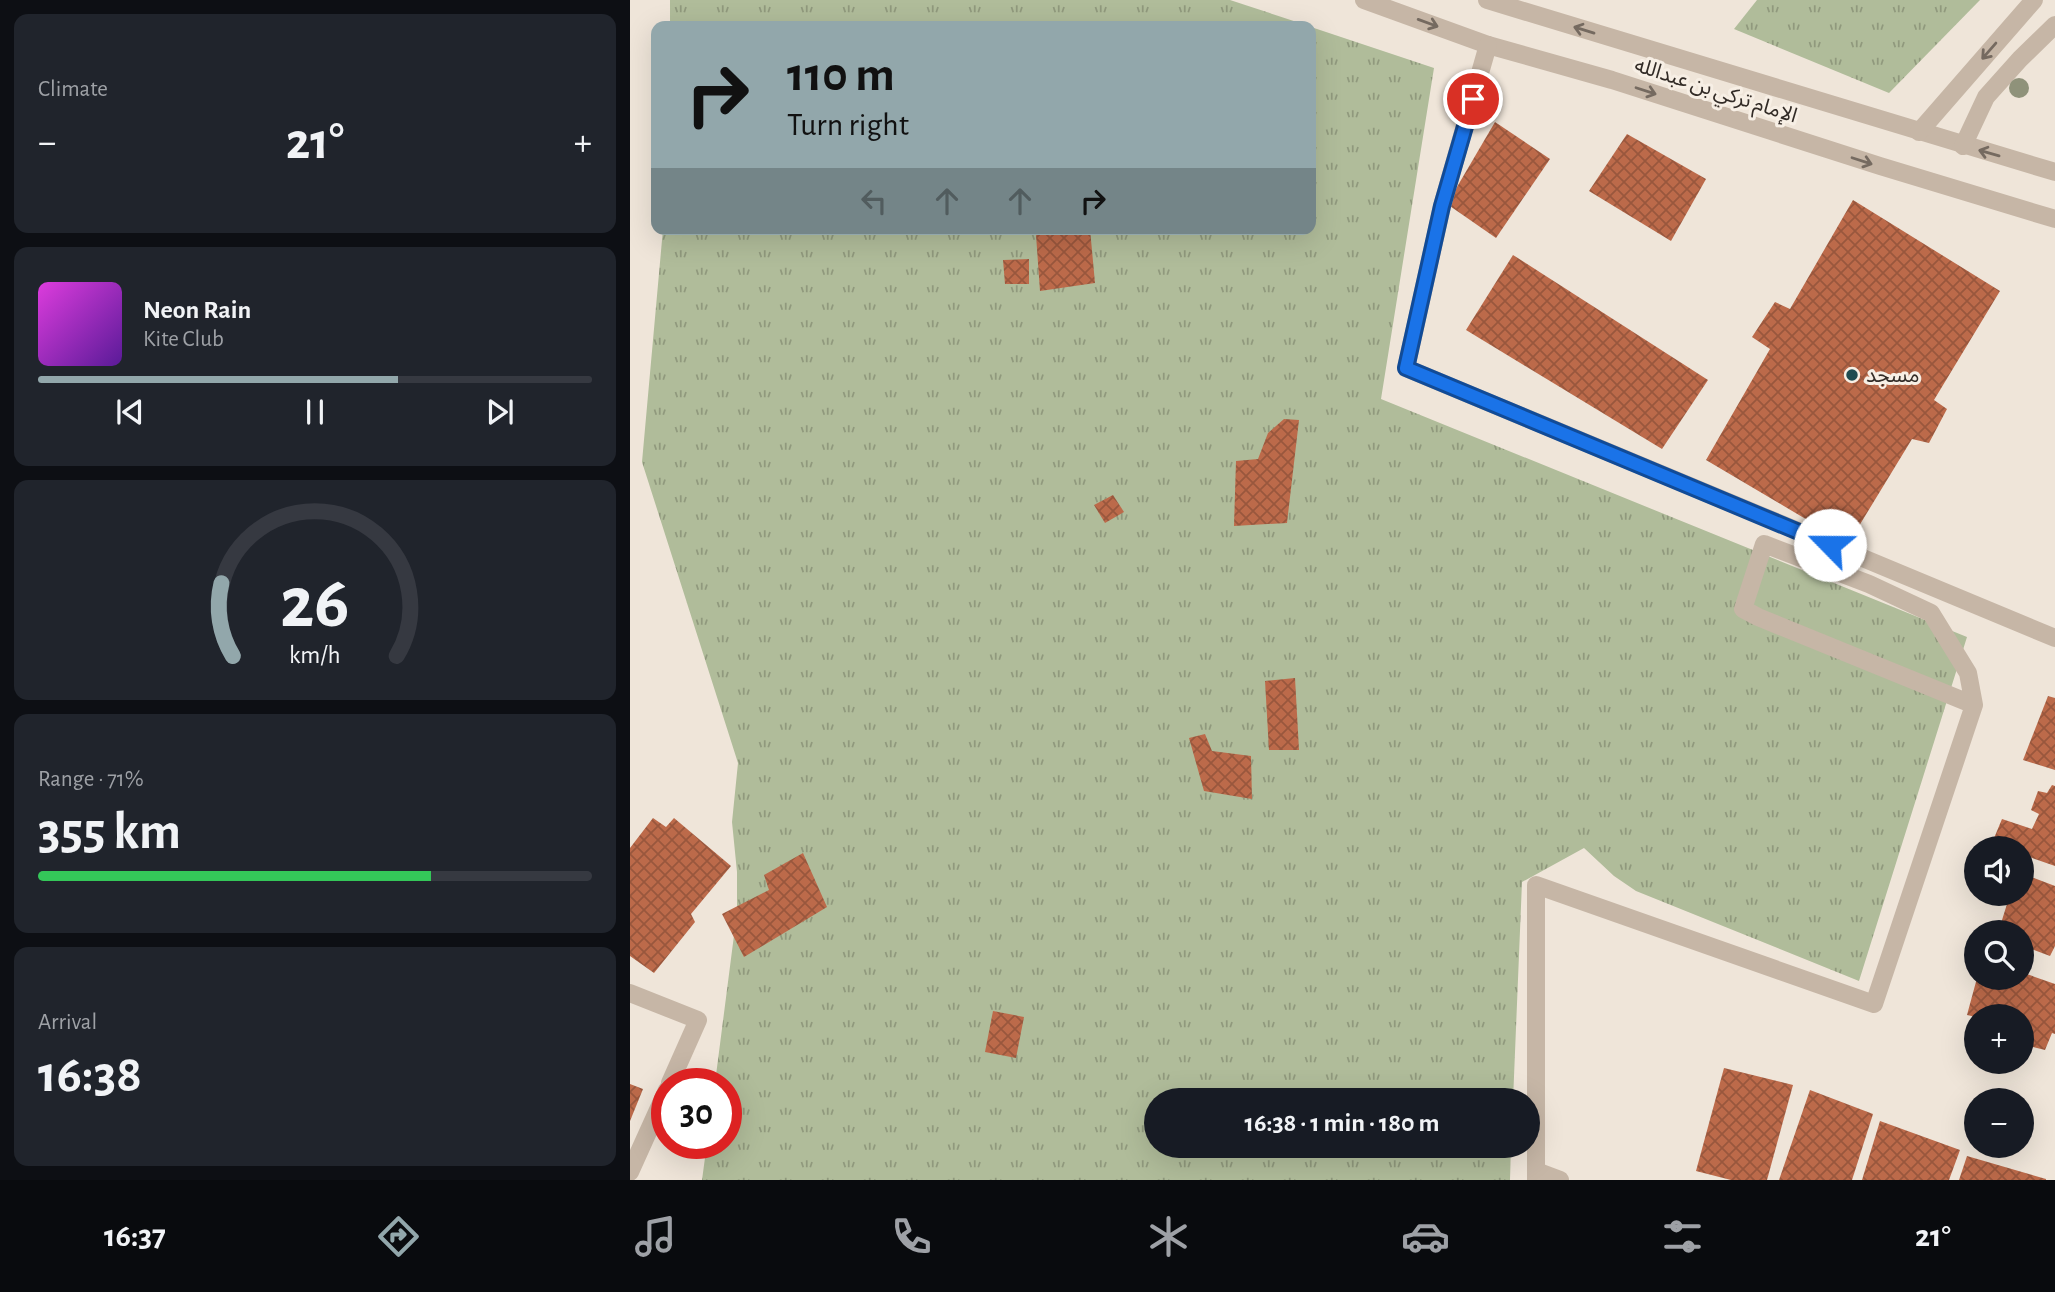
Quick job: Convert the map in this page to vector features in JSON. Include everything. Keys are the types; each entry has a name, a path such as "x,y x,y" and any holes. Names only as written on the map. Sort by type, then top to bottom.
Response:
{"street":[{"name":"الإمام تركي بن عبدالله","path":"1364,0 1488,45 1612,80 2055,219"},
{"name":"الإمام تركي بن عبدالله","path":"1487,0 2055,172"},
{"path":"1919,132 2034,0"},
{"path":"1964,146 1986,97 2055,25"},
{"path":"1488,45 1442,206 1406,368 2055,638"},
{"path":"1560,1180 1536,1176 1536,885 1874,1004 1974,705 1968,673 1931,613 1869,584 1764,544 1743,609 1974,705"},
{"path":"630,993 698,1020 677,1068"},
{"path":"630,1172 651,1125"}],"green space":[{"path":"670,0 1230,0 1294,21 670,21"},
{"path":"1757,0 1980,0 1889,93 1734,29"},
{"path":"1316,29 1434,68 1381,399 1967,637 1859,981 1636,891 1614,876 1584,848 1522,882 1514,1088 1144,1088 1144,1158 1511,1158 1510,1180 702,1180 705,1159 742,1159 742,1068 717,1068 737,912 737,872 732,822 738,763 642,462 662,235 1316,235"}],"building":[{"path":"1495,122 1550,159 1496,238 1447,204"},
{"path":"1627,134 1706,179 1671,241 1589,191"},
{"name":"مسجد","path":"1853,200 2000,291 1934,400 1947,409 1929,443 1912,439 1848,544 1706,460 1770,349 1752,337 1775,302 1790,309"},
{"path":"1036,235 1091,235 1095,283 1040,291"},
{"path":"1513,255 1708,380 1662,449 1466,330"},
{"path":"1029,259 1029,284 1005,284 1003,260"},
{"path":"1284,419 1299,420 1287,523 1234,526 1236,461 1258,459 1268,433"},
{"path":"1113,495 1124,512 1105,523 1094,505"},
{"path":"1295,678 1299,750 1269,750 1265,681"},
{"path":"2048,696 2055,698 2055,770 2023,760"},
{"path":"1205,734 1212,751 1251,756 1252,799 1204,791 1189,738"},
{"path":"2052,785 2055,786 2055,866 2034,859 2034,836 1995,836 2002,819 2032,829 2039,814 2031,810 2038,791 2047,793"},
{"path":"653,818 666,827 674,818 731,866 691,914 695,922 654,973 630,956 630,848"},
{"path":"803,853 827,907 744,957 722,914 769,890 764,875"},
{"path":"2034,878 2055,886 2055,946 2050,956 2034,950 2034,920 2002,920 2006,906 2034,906"},
{"path":"2034,977 2055,984 2055,1034 2052,1033 2045,1050 2034,1047 2034,1004 1970,1004 1974,990 2034,990"},
{"path":"993,1011 1024,1017 1016,1058 985,1052"},
{"path":"1724,1068 1793,1085 1767,1180 1731,1180 1696,1171"},
{"path":"630,1084 643,1089 630,1121"},
{"path":"1810,1090 1873,1114 1852,1180 1779,1180"},
{"path":"1880,1121 1960,1150 1949,1180 1862,1180"},
{"path":"1966,1158 2046,1179 2046,1180 1959,1180"}],"place":[{"name":"مسجد","path":"1852,375"}],"route":[{"path":"1473,99 1442,206 1406,368 1830,545"}]}
